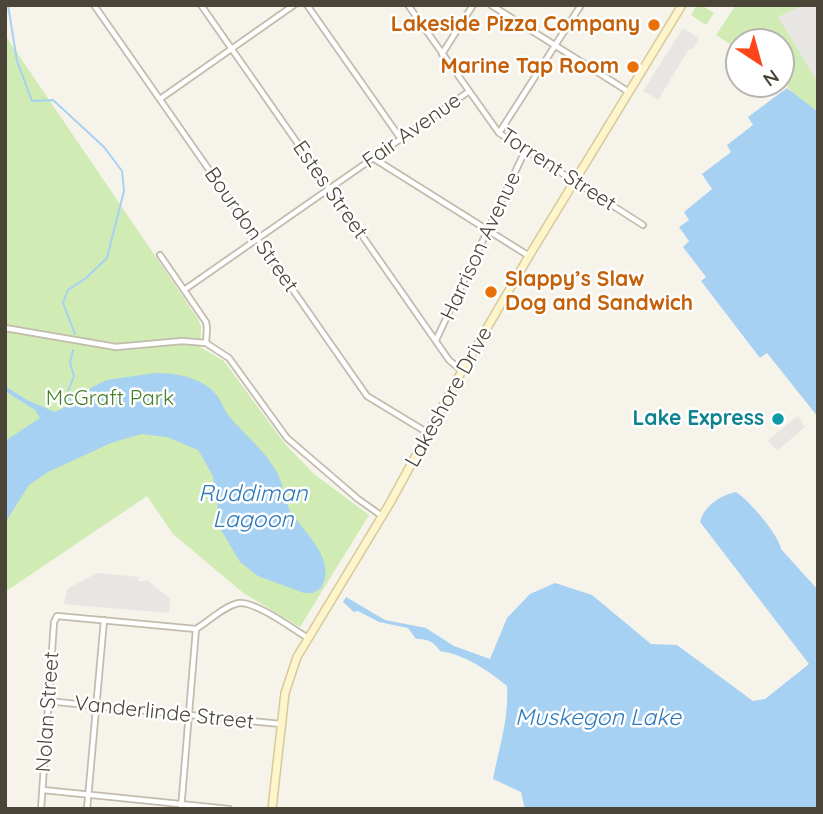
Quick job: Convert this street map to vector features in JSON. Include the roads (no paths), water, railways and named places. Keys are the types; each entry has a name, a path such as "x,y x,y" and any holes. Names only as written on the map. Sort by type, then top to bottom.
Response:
{"main road":[{"name":"Lakeshore Drive","path":"272,809 281,724 290,676 308,638 382,516 461,371 682,5"}],"street":[{"name":"Bourdon Street","path":"94,5 367,396 428,433"},
{"name":"Estes Street","path":"201,5 451,363 461,371"},
{"path":"160,99 294,5"},
{"path":"307,5 401,139"},
{"name":"Torrent Street","path":"408,5 499,134 643,225"},
{"path":"442,54 473,5"},
{"path":"491,5 629,92"},
{"path":"499,134 581,5"},
{"name":"Fair Avenue","path":"184,290 468,92"},
{"name":"Harrison Avenue","path":"436,341 525,151"},
{"path":"373,158 529,256"},
{"path":"160,255 207,326 206,343"},
{"path":"5,328 116,347 182,341 206,343 229,358 273,420 294,444 382,516"},
{"path":"88,809 104,620 196,629 235,605 249,604 308,638"},
{"name":"Nolan Street","path":"41,809 54,622 57,616 104,620"},
{"path":"181,806 196,629"},
{"name":"Vanderlinde Street","path":"47,701 281,724"},
{"path":"43,790 229,809"}],"water":[{"path":"795,94 818,112 818,417 767,353 760,358 701,281 706,277 683,247 689,241 679,227 689,220 684,212 712,189 702,174 731,152 727,145 753,125 748,117 774,98 795,98"},
{"name":"Ruddiman Lagoon","path":"155,373 187,377 209,388 217,395 229,416 270,462 278,474 289,509 323,558 325,578 321,588 313,593 304,593 258,576 240,562 221,530 213,476 198,450 167,437 141,434 111,443 48,472 29,485 5,523 5,441 40,418 35,410 5,391 5,386 27,400 55,412 80,400 92,387 107,380"},
{"name":"Muskegon Lake","path":"736,492 762,518 775,535 781,549 818,590 818,809 525,809 521,792 493,779 505,722 507,686 467,660 440,651 430,641 416,639 408,628 379,622 358,611 354,612 343,602 346,597 385,620 426,628 454,646 490,659 507,618 530,594 555,583 592,595 651,644 677,645 753,701 765,699 809,664 700,522 705,511 714,502"}],"waterway":[{"path":"8,5 17,61 32,101 53,100 104,147 122,171 124,191 107,258 86,278 68,290 63,303 75,334"},
{"path":"72,404 67,394 74,376 70,363 73,350"}],"place":[{"name":"Lakeside Pizza Company","path":"654,25"},
{"name":"Marine Tap Room","path":"633,67"},
{"name":"Slappy’s Slaw Dog and Sandwich","path":"491,292"},
{"name":"Lake Express","path":"778,419"}],"park label":[{"name":"McGraft Park","path":"110,399"}]}
